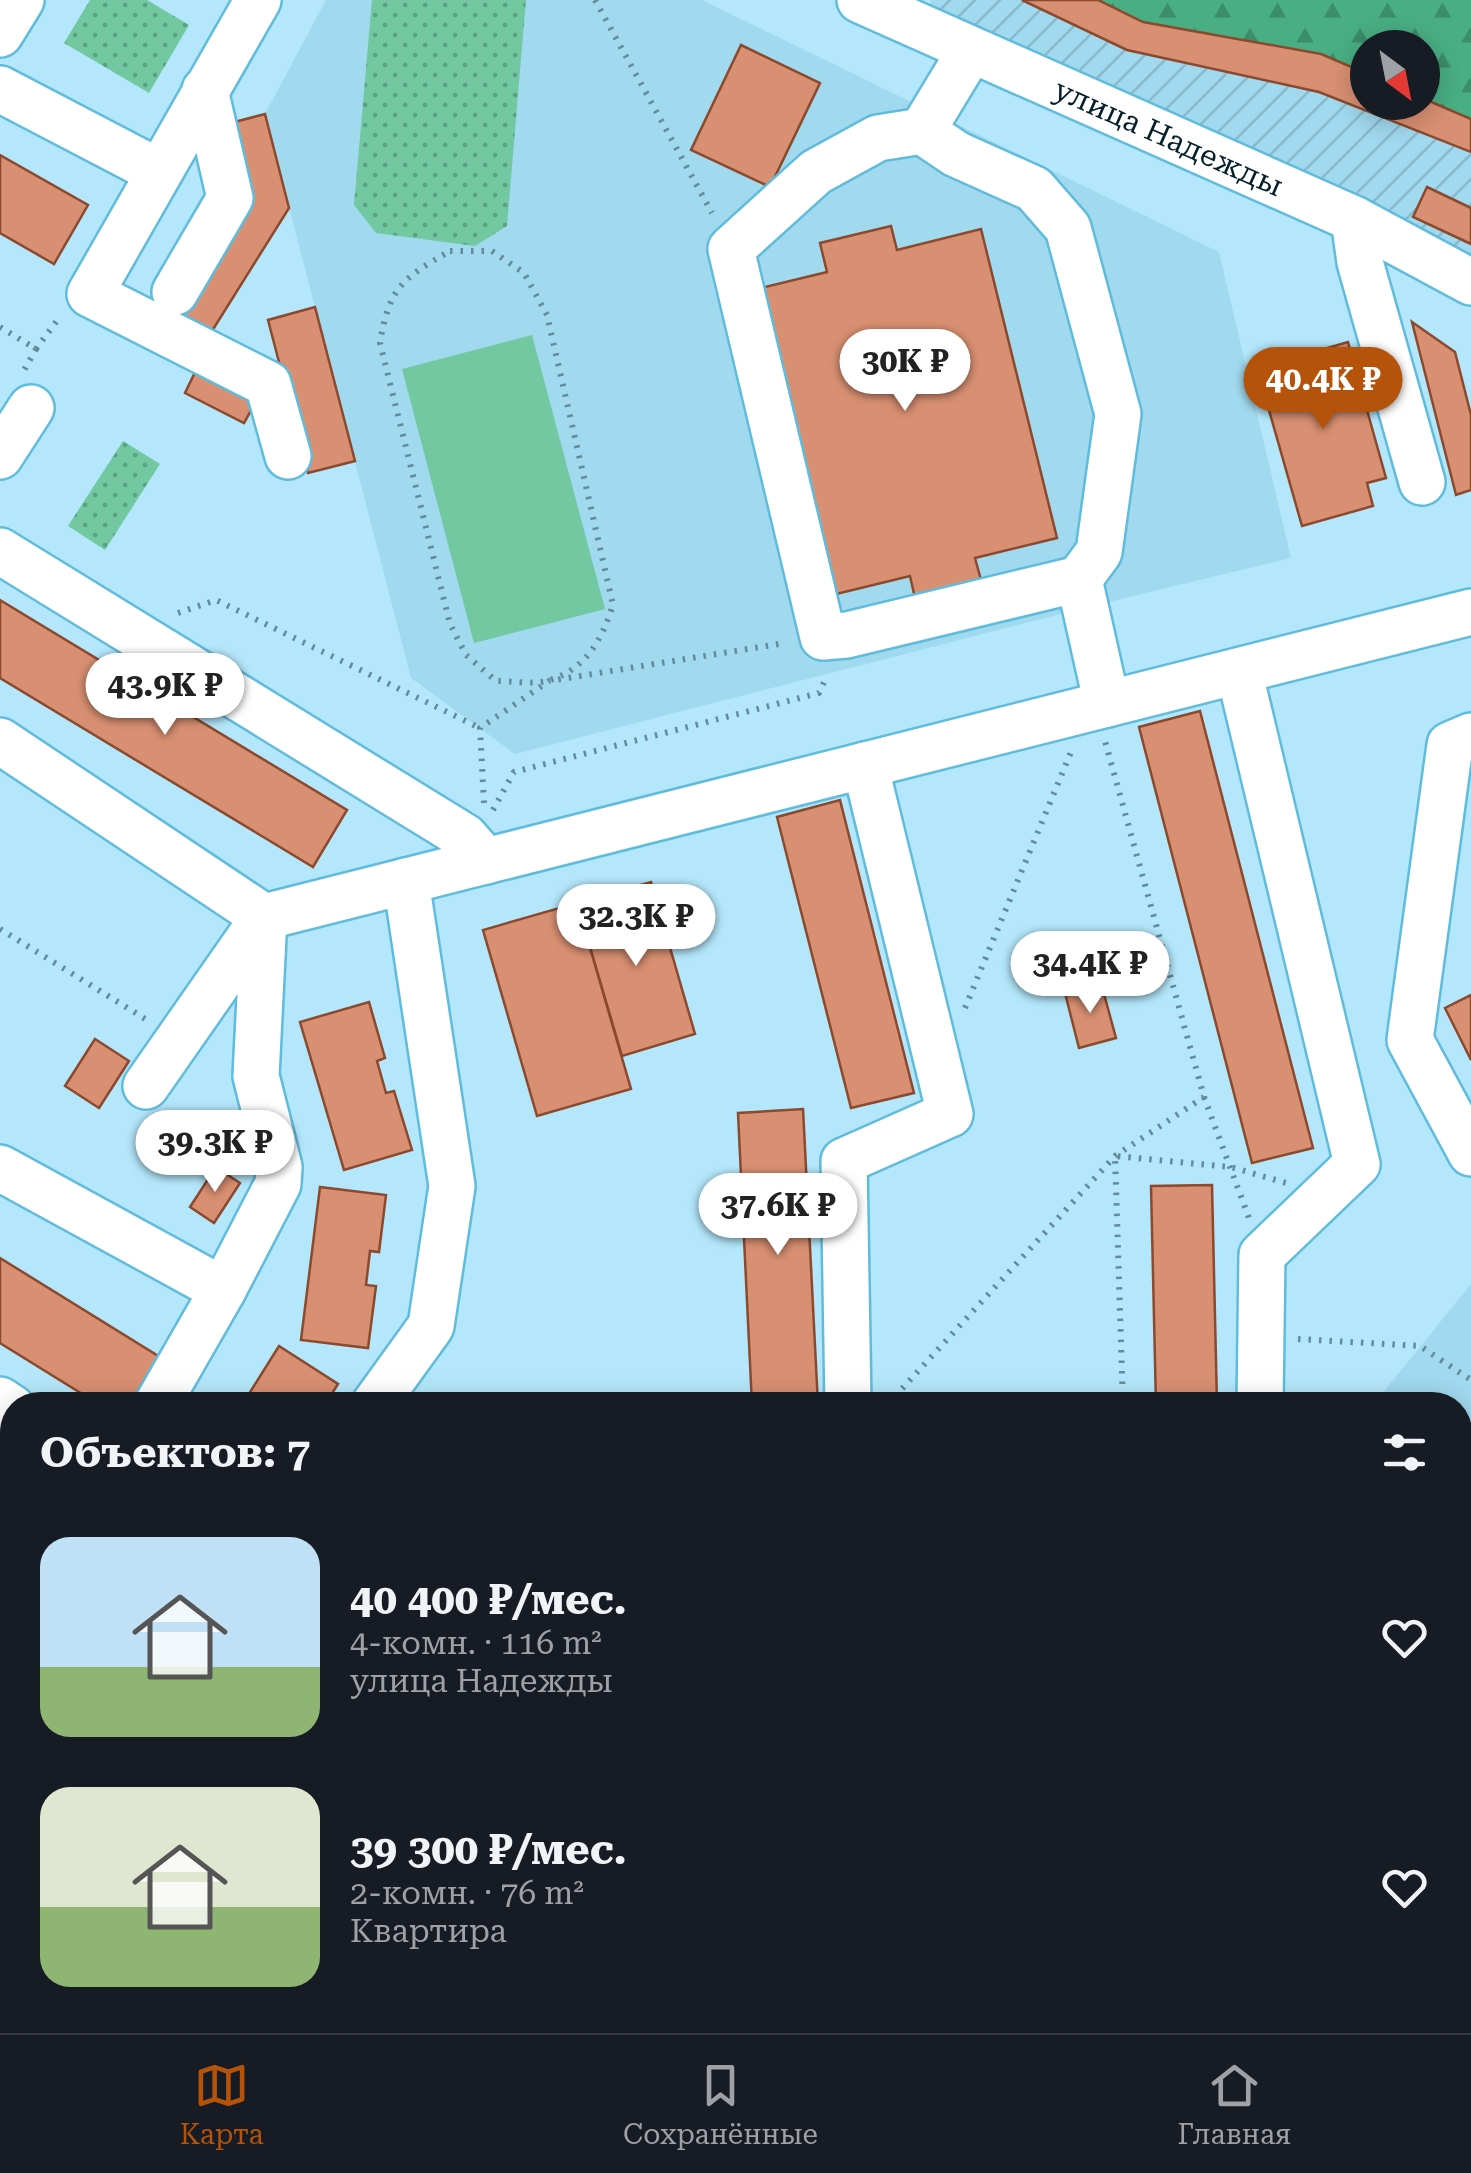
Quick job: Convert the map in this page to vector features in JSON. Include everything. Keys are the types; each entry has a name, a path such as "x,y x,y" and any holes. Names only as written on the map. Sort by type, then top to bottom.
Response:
{"street":[{"path":"0,34 21,0"},
{"name":"улица Надежды","path":"860,0 1354,219 1471,282"},
{"path":"255,1 90,294 268,384 288,456"},
{"path":"922,131 971,50"},
{"path":"0,89 158,171"},
{"path":"175,292 230,198 205,90"},
{"path":"922,131 956,154 1034,190 1068,228 1118,414 1099,552 1079,580 847,635 823,637 731,249 816,172 878,138 922,131"},
{"path":"1354,219 1360,262 1422,482"},
{"path":"0,456 24,394"},
{"path":"0,550 465,837 485,843"},
{"path":"1079,580 1102,709"},
{"path":"146,1086 264,917 406,881 485,843 866,765 1102,709 1471,612"},
{"path":"1239,671 1357,1164 1262,1255 1260,1392"},
{"path":"1471,736 1450,745 1410,1040 1471,1153"},
{"path":"0,741 264,917"},
{"path":"848,1392 844,1162 950,1114 866,765"},
{"path":"383,1392 431,1326 452,1186 406,881"},
{"path":"164,1392 278,1184 279,1167 256,1076 264,917"},
{"path":"0,1168 223,1290"}],"path":[{"path":"595,0 731,249"},
{"path":"480,728 548,681 585,660 603,636 613,605 547,315 524,273 492,251 450,251 409,275 385,308 380,343 450,624 466,654 496,680 548,681 823,637"},
{"path":"24,394 36,349 62,313"},
{"path":"0,327 36,349"},
{"path":"164,618 216,600 480,728"},
{"path":"962,1015 1075,741 1102,709"},
{"path":"1102,709 1204,1098 1262,1255"},
{"path":"480,728 485,843"},
{"path":"0,929 177,1039"},
{"path":"898,1392 1115,1156 1204,1098"},
{"path":"1115,1156 1231,1167 1325,1194"},
{"path":"1115,1156 1123,1392"},
{"path":"1261,1336 1420,1346 1471,1380"}],"shaded area":[{"path":"326,0 702,0 1219,252 1291,558 515,754 411,678 265,114"},
{"path":"931,0 1098,0 1143,22 1321,54 1350,84 1350,120 1440,120 1440,105 1471,119 1471,265 925,12"},
{"path":"1471,1284 1471,1392 1384,1392"}],"green space":[{"path":"90,0 147,0 189,25 149,93 64,43"},
{"path":"372,0 526,0 507,226 475,246 376,233 354,205"},
{"path":"1098,0 1471,0 1471,119 1440,105 1440,30 1350,30 1350,67 1321,54 1143,22"},
{"path":"532,335 605,609 474,643 402,369"},
{"path":"123,441 160,464 105,550 68,526"}],"building":[{"path":"1022,0 1098,0 1143,22 1321,54 1350,66 1350,104 1319,92 1127,50"},
{"path":"741,45 820,83 770,187 691,150"},
{"path":"1440,106 1471,119 1471,152 1390,120 1440,120"},
{"path":"265,114 289,208 207,339 177,322 245,201 227,124"},
{"path":"0,155 88,205 54,264 0,233"},
{"path":"1427,187 1471,208 1471,244 1413,217"},
{"path":"891,226 897,250 981,229 1057,538 975,558 984,591 917,607 910,576 828,596 753,290 827,272 820,243"},
{"path":"315,307 355,461 308,473 268,320"},
{"path":"1412,322 1455,352 1471,415 1471,490 1456,495"},
{"path":"1348,342 1386,478 1367,483 1373,506 1302,526 1257,368"},
{"path":"199,364 259,396 244,423 185,393"},
{"path":"0,600 347,810 313,867 0,678"},
{"path":"1200,711 1313,1148 1252,1163 1139,727"},
{"path":"840,800 914,1093 851,1108 777,817"},
{"path":"651,882 695,1034 622,1056 577,903"},
{"path":"577,903 631,1089 537,1116 483,930"},
{"path":"1101,983 1116,1038 1079,1048 1065,993"},
{"path":"1471,995 1471,1060 1445,1008"},
{"path":"369,1002 385,1058 377,1061 386,1093 394,1091 412,1150 344,1170 300,1022"},
{"path":"95,1039 129,1061 99,1108 65,1086"},
{"path":"803,1109 817,1392 751,1392 738,1113"},
{"path":"216,1167 240,1183 214,1223 190,1207"},
{"path":"1212,1185 1217,1392 1156,1392 1151,1186"},
{"path":"320,1187 386,1195 379,1252 370,1251 366,1285 376,1286 368,1348 301,1340"},
{"path":"0,1258 163,1359 142,1392 79,1392 0,1343"},
{"path":"279,1346 338,1384 333,1392 250,1392"}]}
